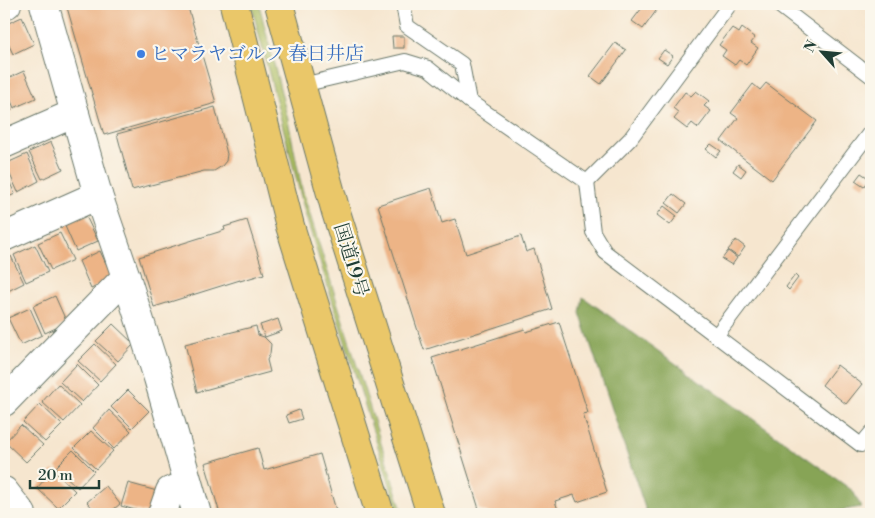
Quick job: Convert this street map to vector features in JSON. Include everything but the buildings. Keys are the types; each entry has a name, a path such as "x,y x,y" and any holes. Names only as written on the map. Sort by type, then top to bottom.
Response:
{"highway":[{"path":"234,4 290,226 380,514"},
{"name":"国道19号","path":"279,4 336,212 431,514"}],"street":[{"path":"44,4 98,195 158,378 197,514"},
{"path":"4,144 75,113"},
{"path":"4,238 98,195"},
{"path":"4,402 126,277"},
{"path":"162,514 170,491 188,485"},
{"path":"4,491 22,514"}],"lane":[{"path":"403,4 407,26 462,64 469,101"},
{"path":"587,182 630,138 730,4"},
{"path":"777,4 871,76"},
{"path":"302,85 405,61 428,68 469,101 587,182 593,232 605,252 861,445 871,433"},
{"path":"716,336 871,131"}],"green space":[{"path":"251,4 259,4 288,120 302,189 403,514 399,514 307,220"},
{"path":"583,297 853,491 861,507 822,514 647,514 580,313"}],"place":[{"name":"ヒマラヤゴルフ 春日井店","path":"141,54"}]}
